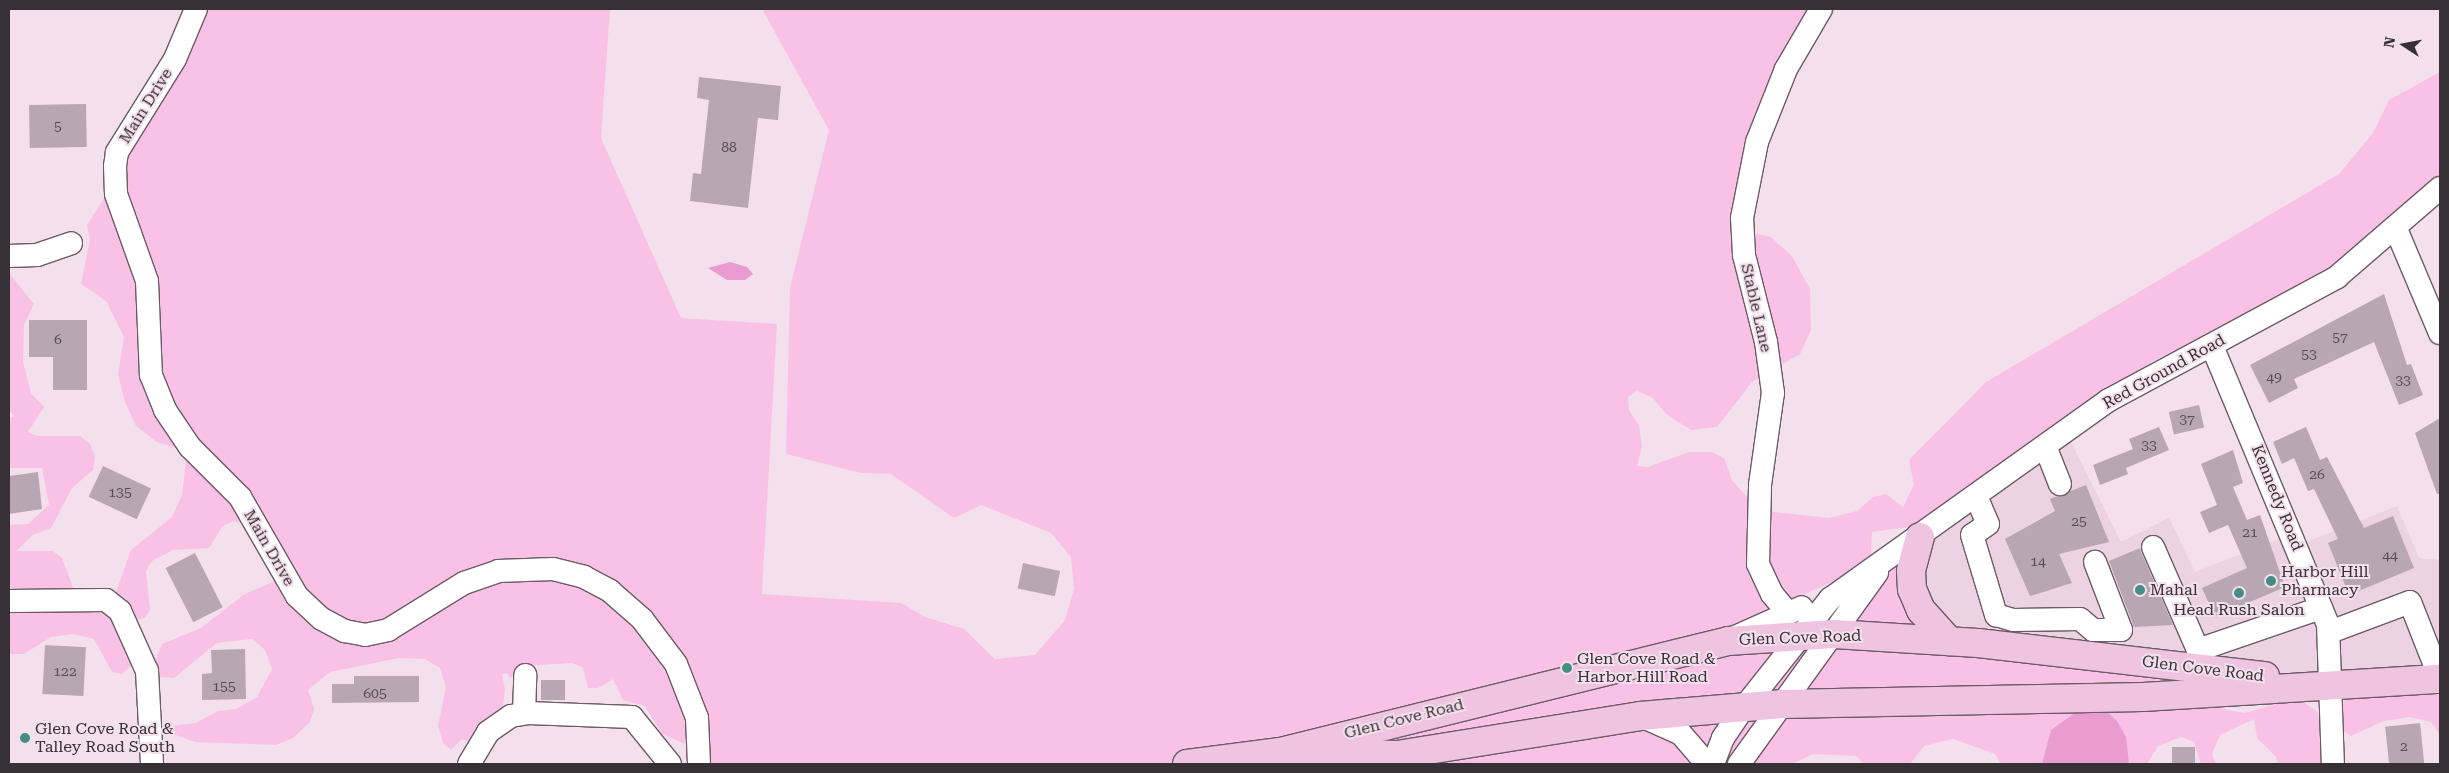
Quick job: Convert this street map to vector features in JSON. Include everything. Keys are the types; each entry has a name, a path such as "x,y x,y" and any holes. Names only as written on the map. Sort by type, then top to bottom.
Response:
{"main road":[{"path":"1920,538 1912,562 1912,589 1921,610 1948,641"},
{"name":"Glen Cove Road","path":"1187,764 1280,752 1793,624 1834,634 1978,643 2128,660 2197,659 2331,684"},
{"name":"Glen Cove Road","path":"1280,752 1397,755 1640,716 1742,710 1782,704 2142,697 2331,684 2440,679"}],"street":[{"name":"Main Drive","path":"196,9 175,59 117,152 115,166 116,194 147,280 151,375 165,410 190,447 240,497 297,596 322,619 345,631 365,635 388,630 464,584 498,571 553,569 584,577 610,591 642,619 676,664 697,718 699,764"},
{"name":"Stable Lane","path":"1793,624 1772,594 1758,564 1760,485 1772,394 1766,342 1744,255 1742,218 1757,142 1786,69 1821,9"},
{"name":"Red Ground Road","path":"1713,764 1723,738 1742,710 1793,624 1920,538 2109,400 2337,277 2396,229 2440,188"},
{"path":"2396,229 2440,333"},
{"path":"9,256 37,255 71,243"},
{"name":"Kennedy Road","path":"2212,346 2322,608 2330,632 2333,764"},
{"path":"2045,446 2060,484"},
{"path":"1976,496 1988,524 1972,535 1996,615 1978,643"},
{"path":"2154,547 2197,659 2322,608"},
{"name":"Red Ground Road","path":"1739,764 1888,558"},
{"path":"2094,562 2121,630 2128,660"},
{"path":"9,601 106,600 120,611 147,671 152,764"},
{"path":"2330,632 2410,602 2440,679"},
{"path":"1996,615 2013,620 2080,619 2094,630 2121,630"},
{"path":"2076,654 2080,619"},
{"path":"524,713 525,675"},
{"path":"468,764 488,732 524,713 632,717 670,764"},
{"path":"1640,716 1681,734 1707,764"}],"shaded area":[{"path":"196,9 610,9 601,138 681,318 777,324 762,594 901,603 925,617 964,629 995,659 1035,655 1065,620 1074,589 1071,557 1051,533 981,505 954,518 891,474 861,473 786,454 790,288 829,130 762,9 1821,9 1757,142 1752,233 1771,237 1792,256 1810,289 1811,330 1800,354 1752,382 1717,427 1691,430 1666,414 1653,398 1637,391 1628,397 1629,410 1639,425 1642,448 1637,466 1648,467 1689,452 1712,452 1724,458 1732,480 1752,503 1774,512 1829,518 1857,511 1873,497 1886,494 1903,507 1914,485 1909,460 1986,382 2339,174 2373,133 2389,100 2440,72 2440,175 2357,248 2303,287 2153,361 2057,425 1946,512 1908,527 1872,532 1871,556 1846,576 1775,607 1751,626 1802,629 1888,558 1911,570 1949,641 2331,684 2201,705 2245,713 2291,700 2305,703 2318,712 2326,764 2278,764 2276,757 2257,738 2254,719 2220,735 2212,754 2216,764 2201,764 2194,742 2181,737 2158,746 2147,764 2001,764 1995,754 1953,739 1924,746 1910,764 1864,764 1856,756 1813,754 1792,764 699,764 693,737 685,744 662,734 645,706 623,700 613,679 598,688 588,688 583,668 572,663 524,666 510,678 507,673 502,674 505,690 502,714 469,742 462,739 451,750 443,743 438,726 446,687 440,668 425,659 399,658 330,672 308,690 314,709 310,722 293,738 276,745 195,742 156,728 196,723 218,711 236,709 257,697 272,669 265,650 252,639 217,643 174,678 160,677 154,665 162,644 201,628 243,595 273,582 275,568 246,524 233,521 222,527 209,548 173,550 152,561 146,571 150,610 145,618 126,622 133,664 122,674 112,672 94,639 73,634 51,637 24,654 9,654 9,525 28,524 49,505 42,468 9,468 9,418 14,416 9,410 9,273 34,304 24,325 23,362 31,393 44,407 28,432 37,436 80,436 90,444 95,457 93,470 72,488 51,528 33,535 16,551 53,551 62,558 73,587 84,596 115,595 131,550 172,517 182,495 186,460 183,450 157,442 136,426 125,402 118,375 124,337 106,301 81,284 90,240 87,225 116,179"},
{"path":"730,262 747,267 753,274 745,280 727,280 708,268"},
{"path":"2066,432 2121,542 2169,518 2195,572 2291,534 2296,546 2397,506 2419,558 2440,560 2440,680 2331,684 1949,641 1921,610 1913,555"},
{"path":"2358,694 2440,695 2440,735 2431,722 2410,717 2384,721 2351,736 2339,728 2339,718 2344,701"},
{"path":"2079,710 2106,711 2117,721 2126,737 2129,764 2042,764 2051,730"}],"building":[{"path":"699,77 781,86 778,120 758,118 748,208 690,201 693,173 701,174 709,100 697,98"},
{"path":"86,104 87,147 30,148 29,105"},
{"path":"2384,294 2407,365 2411,364 2423,395 2399,405 2374,342 2294,379 2298,388 2269,403 2250,365"},
{"path":"29,320 87,320 87,390 53,390 53,357 29,357"},
{"path":"2199,405 2204,427 2174,434 2169,412"},
{"path":"2440,418 2440,494 2437,494 2415,433"},
{"path":"2159,427 2169,450 2126,468 2128,474 2100,485 2093,465 2133,449 2129,439"},
{"path":"2306,427 2320,460 2327,457 2364,528 2393,516 2414,568 2349,595 2328,543 2338,539 2314,489 2308,491 2294,458 2282,464 2273,442"},
{"path":"2233,450 2243,483 2233,487 2247,520 2260,515 2285,587 2215,617 2202,588 2247,568 2228,525 2209,533 2200,512 2217,505 2201,464"},
{"path":"103,466 151,488 137,519 89,497"},
{"path":"38,472 42,509 9,514 9,476"},
{"path":"2086,485 2109,542 2059,554 2072,583 2030,596 2005,539 2055,511 2050,499"},
{"name":"Mahal","path":"2140,548 2173,625 2134,627 2109,561"},
{"path":"195,553 223,607 193,622 166,568"},
{"path":"1023,563 1060,571 1055,596 1018,588"},
{"path":"45,645 86,647 83,696 42,694"},
{"path":"245,649 246,699 202,700 202,674 212,673 211,650"},
{"path":"354,676 419,676 419,702 332,703 332,684 354,684"},
{"path":"541,680 565,680 565,700 541,700"},
{"path":"2420,723 2424,764 2389,764 2385,727"},
{"path":"2172,747 2195,747 2195,764 2172,764"}],"place":[{"name":"Harbor Hill Pharmacy","path":"2271,581"},
{"name":"Mahal","path":"2140,590"},
{"name":"Head Rush Salon","path":"2239,593"},
{"name":"Glen Cove Road & Harbor Hill Road","path":"1567,668"},
{"name":"Glen Cove Road & Talley Road South","path":"25,738"}]}
